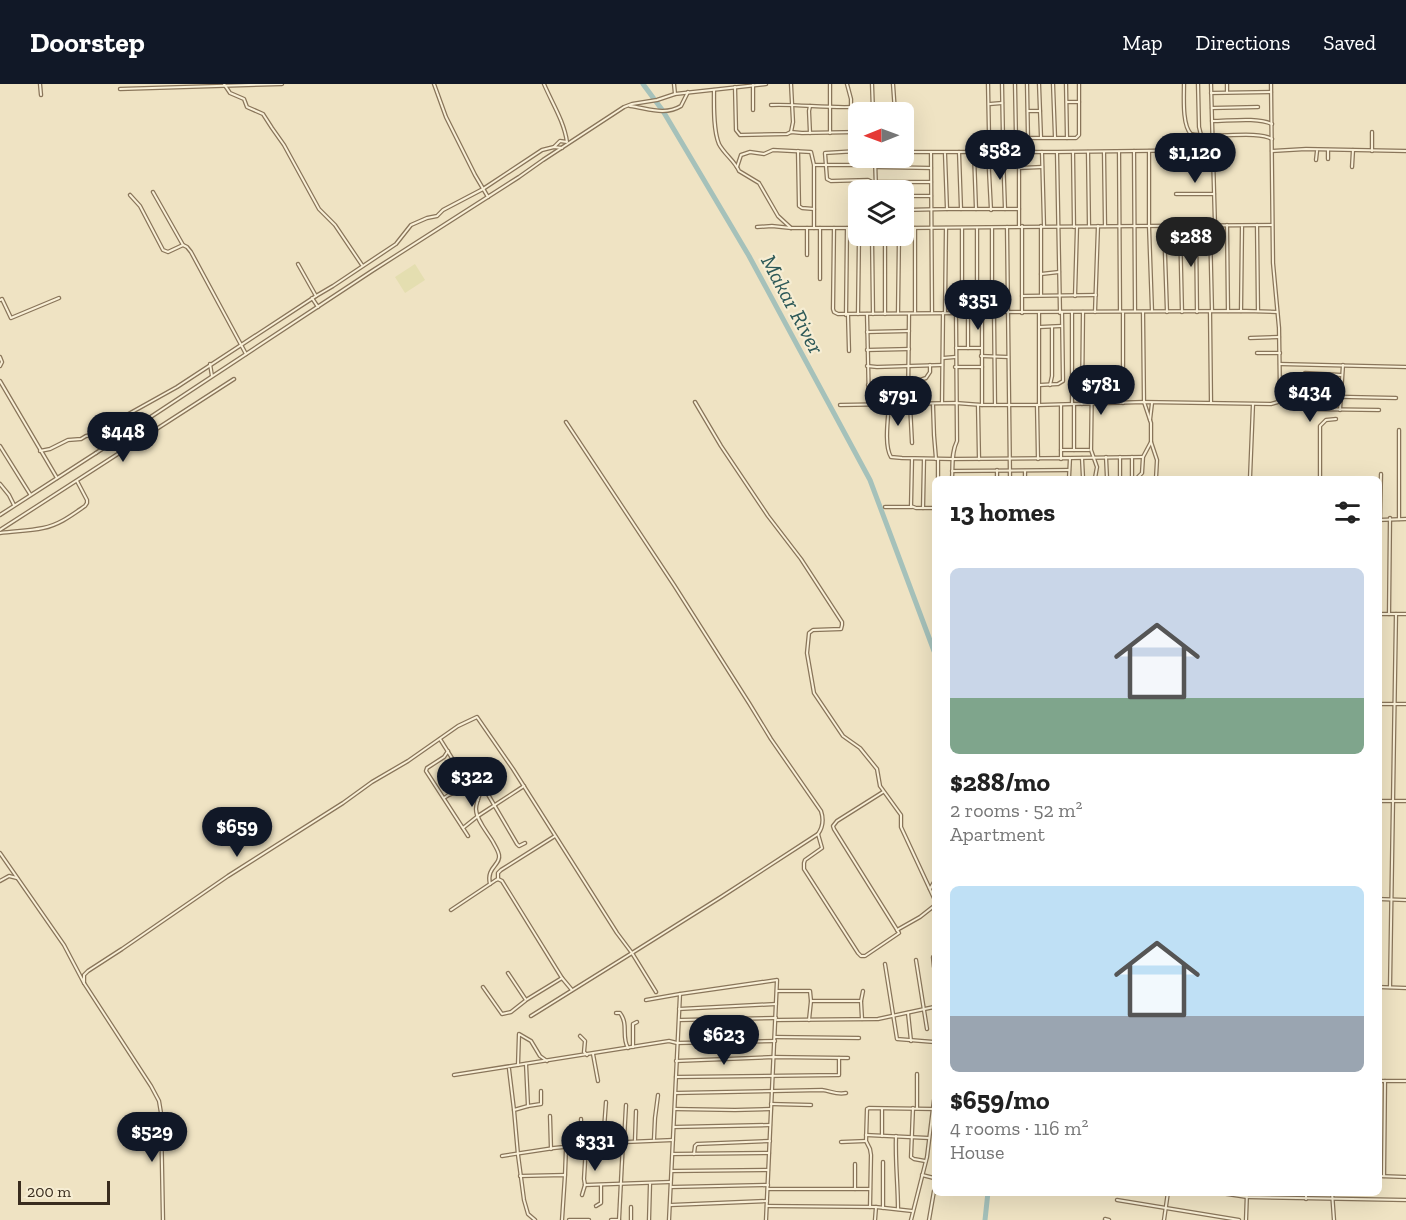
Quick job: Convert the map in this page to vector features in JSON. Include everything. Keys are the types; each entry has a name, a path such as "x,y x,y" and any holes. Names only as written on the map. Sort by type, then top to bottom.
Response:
{"street":[{"path":"40,84 41,95"},
{"path":"120,89 282,84"},
{"path":"434,84 446,117 488,198"},
{"path":"544,84 564,127 568,143"},
{"path":"674,84 675,94"},
{"path":"711,84 717,140 741,173 759,183 773,210 791,228"},
{"path":"727,84 729,88"},
{"path":"0,514 627,106 675,94 766,84"},
{"path":"791,84 793,122 791,132"},
{"path":"830,84 830,133"},
{"path":"847,84 851,102"},
{"path":"872,84 873,102"},
{"path":"893,84 894,102"},
{"path":"988,84 989,137 993,138 1076,138 1079,135 1079,84"},
{"path":"1002,84 1003,138"},
{"path":"1015,84 1016,138"},
{"path":"1027,84 1028,138"},
{"path":"1040,84 1041,137"},
{"path":"1053,84 1055,138"},
{"path":"1066,84 1067,138"},
{"path":"1184,84 1186,128 1191,134 1264,135 1272,139"},
{"path":"1197,84 1198,126 1202,135"},
{"path":"1211,84 1214,194 1211,403"},
{"path":"1227,84 1227,92"},
{"path":"840,405 956,403 1038,405 1144,402 1274,404 1279,400 1280,353 1273,270 1271,84"},
{"path":"224,85 230,93 244,99 247,107 264,114 319,209 335,225 362,266"},
{"path":"753,86 753,110"},
{"path":"735,87 738,134 848,132"},
{"path":"627,106 672,110 681,106 688,92"},
{"path":"1211,93 1271,92"},
{"path":"1067,102 1079,102"},
{"path":"989,104 1002,103"},
{"path":"771,105 848,107"},
{"path":"810,106 808,111 810,133"},
{"path":"1212,108 1258,107"},
{"path":"1028,111 1040,111"},
{"path":"1212,121 1258,121 1272,124"},
{"path":"1372,132 1372,151"},
{"path":"554,147 560,141 568,143"},
{"path":"40,451 50,449 70,439 81,439 96,434 177,387 399,242 411,225 435,217 542,150 562,148"},
{"path":"737,167 741,155 745,153 764,154 773,150 811,152 814,165 814,228"},
{"path":"914,152 1213,150"},
{"path":"1316,160 1317,150"},
{"path":"1328,150 1328,159"},
{"path":"1352,167 1353,150"},
{"path":"798,151 799,206 814,209"},
{"path":"848,151 826,152 825,154 827,179 848,180"},
{"path":"1134,151 1135,312"},
{"path":"1149,151 1152,311"},
{"path":"1272,151 1406,151"},
{"path":"959,152 962,209"},
{"path":"988,152 990,210"},
{"path":"1003,152 1005,210"},
{"path":"1019,152 1022,313"},
{"path":"1041,295 1042,152"},
{"path":"1040,385 1060,384 1063,381 1057,152"},
{"path":"1073,152 1076,296"},
{"path":"1088,152 1089,226"},
{"path":"1104,152 1105,226"},
{"path":"1119,152 1123,403"},
{"path":"931,153 932,313"},
{"path":"945,153 947,209"},
{"path":"974,153 976,209"},
{"path":"814,165 848,165"},
{"path":"914,167 931,168"},
{"path":"1019,168 1042,167"},
{"path":"914,182 931,182"},
{"path":"153,192 183,245 191,252 246,354"},
{"path":"1176,194 1214,194"},
{"path":"130,195 140,206 163,250 168,252 183,245"},
{"path":"914,196 931,196"},
{"path":"914,210 1019,209"},
{"path":"1164,225 1167,312"},
{"path":"1180,225 1182,312"},
{"path":"1196,225 1197,312"},
{"path":"1227,225 1228,311"},
{"path":"1241,311 1242,225"},
{"path":"1257,225 1258,311"},
{"path":"915,313 915,228 1273,225"},
{"path":"1095,312 1098,226"},
{"path":"758,227 847,228 849,351"},
{"path":"992,227 995,405"},
{"path":"1007,227 1010,476"},
{"path":"807,228 807,255"},
{"path":"820,228 820,279"},
{"path":"834,228 833,309 836,314 1277,312"},
{"path":"942,403 946,228"},
{"path":"962,228 962,314"},
{"path":"976,313 977,228"},
{"path":"858,314 859,246"},
{"path":"872,246 873,314"},
{"path":"885,246 885,314"},
{"path":"898,246 898,313"},
{"path":"298,264 316,296"},
{"path":"1041,274 1059,272"},
{"path":"1022,296 1096,296"},
{"path":"0,300 2,299 12,318 59,298"},
{"path":"312,298 318,308"},
{"path":"1072,312 1074,450"},
{"path":"1082,404 1083,312"},
{"path":"1143,312 1144,402 1150,420"},
{"path":"909,313 909,404 912,443"},
{"path":"952,476 952,459 957,441 956,313"},
{"path":"979,459 982,313"},
{"path":"1038,459 1039,313"},
{"path":"867,314 869,405"},
{"path":"968,314 968,348"},
{"path":"1040,327 1062,326"},
{"path":"1050,385 1052,327"},
{"path":"867,332 909,331"},
{"path":"1250,338 1279,337"},
{"path":"956,348 981,348"},
{"path":"867,350 909,349"},
{"path":"1257,353 1280,353"},
{"path":"981,356 1008,357"},
{"path":"0,357 2,362 0,366"},
{"path":"942,358 955,357"},
{"path":"210,364 212,376"},
{"path":"1280,364 1406,366"},
{"path":"868,385 909,384 927,378 930,365"},
{"path":"867,366 942,365"},
{"path":"1340,410 1343,365"},
{"path":"955,367 982,367"},
{"path":"1305,373 1342,375"},
{"path":"1092,378 1091,450 1096,466 1095,476"},
{"path":"0,532 234,379"},
{"path":"0,381 57,478"},
{"path":"1304,384 1341,384"},
{"path":"1303,396 1396,398"},
{"path":"695,402 721,446 768,516 801,559 842,622 841,629 813,630 809,633 807,656 814,693 843,736 860,748 877,769 879,782 901,815 901,827 932,894"},
{"path":"1152,403 1151,442 1157,460 1156,476"},
{"path":"933,404 938,476"},
{"path":"965,410 967,404"},
{"path":"1061,404 1061,459"},
{"path":"1250,476 1253,404"},
{"path":"889,405 887,442 888,453 893,458 1143,457"},
{"path":"1308,409 1378,410"},
{"path":"1320,476 1320,426 1326,420 1336,420"},
{"path":"96,453 107,441 116,421"},
{"path":"531,1016 818,834 823,820 821,811 771,739 674,585 566,422"},
{"path":"1399,430 1399,519"},
{"path":"1139,476 1142,473 1143,457 1151,442"},
{"path":"0,446 31,495"},
{"path":"1061,450 1091,450"},
{"path":"1106,457 1107,476"},
{"path":"1120,457 1120,476"},
{"path":"1132,457 1132,476"},
{"path":"1069,476 1070,458"},
{"path":"1082,458 1083,476"},
{"path":"912,459 912,507"},
{"path":"923,508 924,459"},
{"path":"997,476 998,470"},
{"path":"952,471 1069,470"},
{"path":"1025,471 1025,476"},
{"path":"0,532 42,528 59,523 85,506 87,500 77,481"},
{"path":"0,484 14,505"},
{"path":"885,507 932,508"},
{"path":"1389,614 1390,518"},
{"path":"1382,519 1406,519"},
{"path":"1382,614 1406,614"},
{"path":"1390,987 1396,614"},
{"path":"1382,704 1406,704"},
{"path":"84,983 84,975 88,971 228,876 458,726 477,717 657,992"},
{"path":"440,739 468,788 478,800"},
{"path":"448,751 444,757 426,770 468,836"},
{"path":"444,798 456,791 480,784 517,844 519,846 525,843"},
{"path":"483,786 476,808 477,816 499,856 489,874 490,884"},
{"path":"463,828 477,816 524,786"},
{"path":"818,834 822,848 805,860 804,869 858,953 863,956 869,954 899,933 833,828 837,821 884,791"},
{"path":"1382,801 1406,801"},
{"path":"498,879 498,873 501,870 555,836"},
{"path":"0,853 64,945 84,983 151,1086 160,1104 163,1220"},
{"path":"0,881 9,876 16,878"},
{"path":"451,909 498,879"},
{"path":"498,879 502,881 562,978 572,990"},
{"path":"930,889 932,886"},
{"path":"1382,899 1406,900"},
{"path":"897,930 932,908"},
{"path":"916,960 927,1029"},
{"path":"885,964 897,1039 932,1042"},
{"path":"508,973 526,1000"},
{"path":"483,987 503,1015 562,978"},
{"path":"646,1000 777,980 766,1220"},
{"path":"1382,987 1406,988"},
{"path":"777,991 810,991 809,1020"},
{"path":"862,1019 863,991"},
{"path":"669,1220 680,994"},
{"path":"811,1001 861,1001"},
{"path":"679,1009 776,1004"},
{"path":"678,1020 862,1019 880,1018 932,1007"},
{"path":"908,1012 911,1041"},
{"path":"616,1013 620,1013 624,1019 625,1041 628,1048"},
{"path":"633,1047 633,1024 637,1022"},
{"path":"518,1065 519,1034 531,1041 538,1053 548,1061"},
{"path":"580,1036 585,1041 584,1050 587,1055"},
{"path":"454,1076 666,1042 859,1038"},
{"path":"593,1054 598,1081"},
{"path":"676,1061 774,1057 848,1058"},
{"path":"676,1077 839,1075 839,1058"},
{"path":"526,1064 528,1106"},
{"path":"509,1067 520,1176 526,1209 535,1220"},
{"path":"917,1074 912,1158 926,1161"},
{"path":"1406,1081 1385,1081 1384,1176 1406,1177"},
{"path":"514,1110 541,1104 541,1090"},
{"path":"675,1093 822,1090 838,1094 846,1093"},
{"path":"654,1140 658,1095"},
{"path":"603,1143 606,1102"},
{"path":"675,1109 735,1110 811,1104"},
{"path":"611,1220 619,1220 626,1105"},
{"path":"882,1108 882,1136"},
{"path":"870,1207 871,1152 866,1141 867,1109 932,1109"},
{"path":"635,1140 636,1111"},
{"path":"550,1116 551,1149"},
{"path":"581,1119 581,1145"},
{"path":"911,1220 926,1161 932,1123"},
{"path":"674,1127 770,1125"},
{"path":"866,1135 929,1138"},
{"path":"896,1136 898,1209"},
{"path":"502,1156 581,1145 635,1140 673,1140"},
{"path":"841,1142 866,1141"},
{"path":"694,1154 697,1143 770,1142"},
{"path":"582,1195 585,1185 586,1145"},
{"path":"562,1220 566,1147"},
{"path":"672,1154 769,1153"},
{"path":"884,1162 884,1208"},
{"path":"855,1164 855,1189"},
{"path":"671,1171 768,1170"},
{"path":"520,1176 565,1175"},
{"path":"922,1175 932,1178"},
{"path":"585,1185 670,1182"},
{"path":"596,1206 601,1204 602,1184"},
{"path":"649,1220 651,1184"},
{"path":"670,1187 870,1189"},
{"path":"929,1220 933,1196"},
{"path":"1164,1220 1168,1196"},
{"path":"1240,1196 1406,1200"},
{"path":"1332,1196 1334,1220"},
{"path":"1246,1220 1247,1197"},
{"path":"1117,1200 1239,1220"},
{"path":"670,1204 767,1201"},
{"path":"767,1206 876,1207 912,1211"},
{"path":"631,1207 631,1220"},
{"path":"875,1220 876,1207"},
{"path":"569,1220 589,1220"}],"shaded area":[{"path":"415,264 425,280 405,293 395,277"}],"waterway":[{"name":"Makar River","path":"643,84 663,111 749,256 870,480 932,646"},
{"name":"Makar River","path":"985,1220 988,1196"}]}
